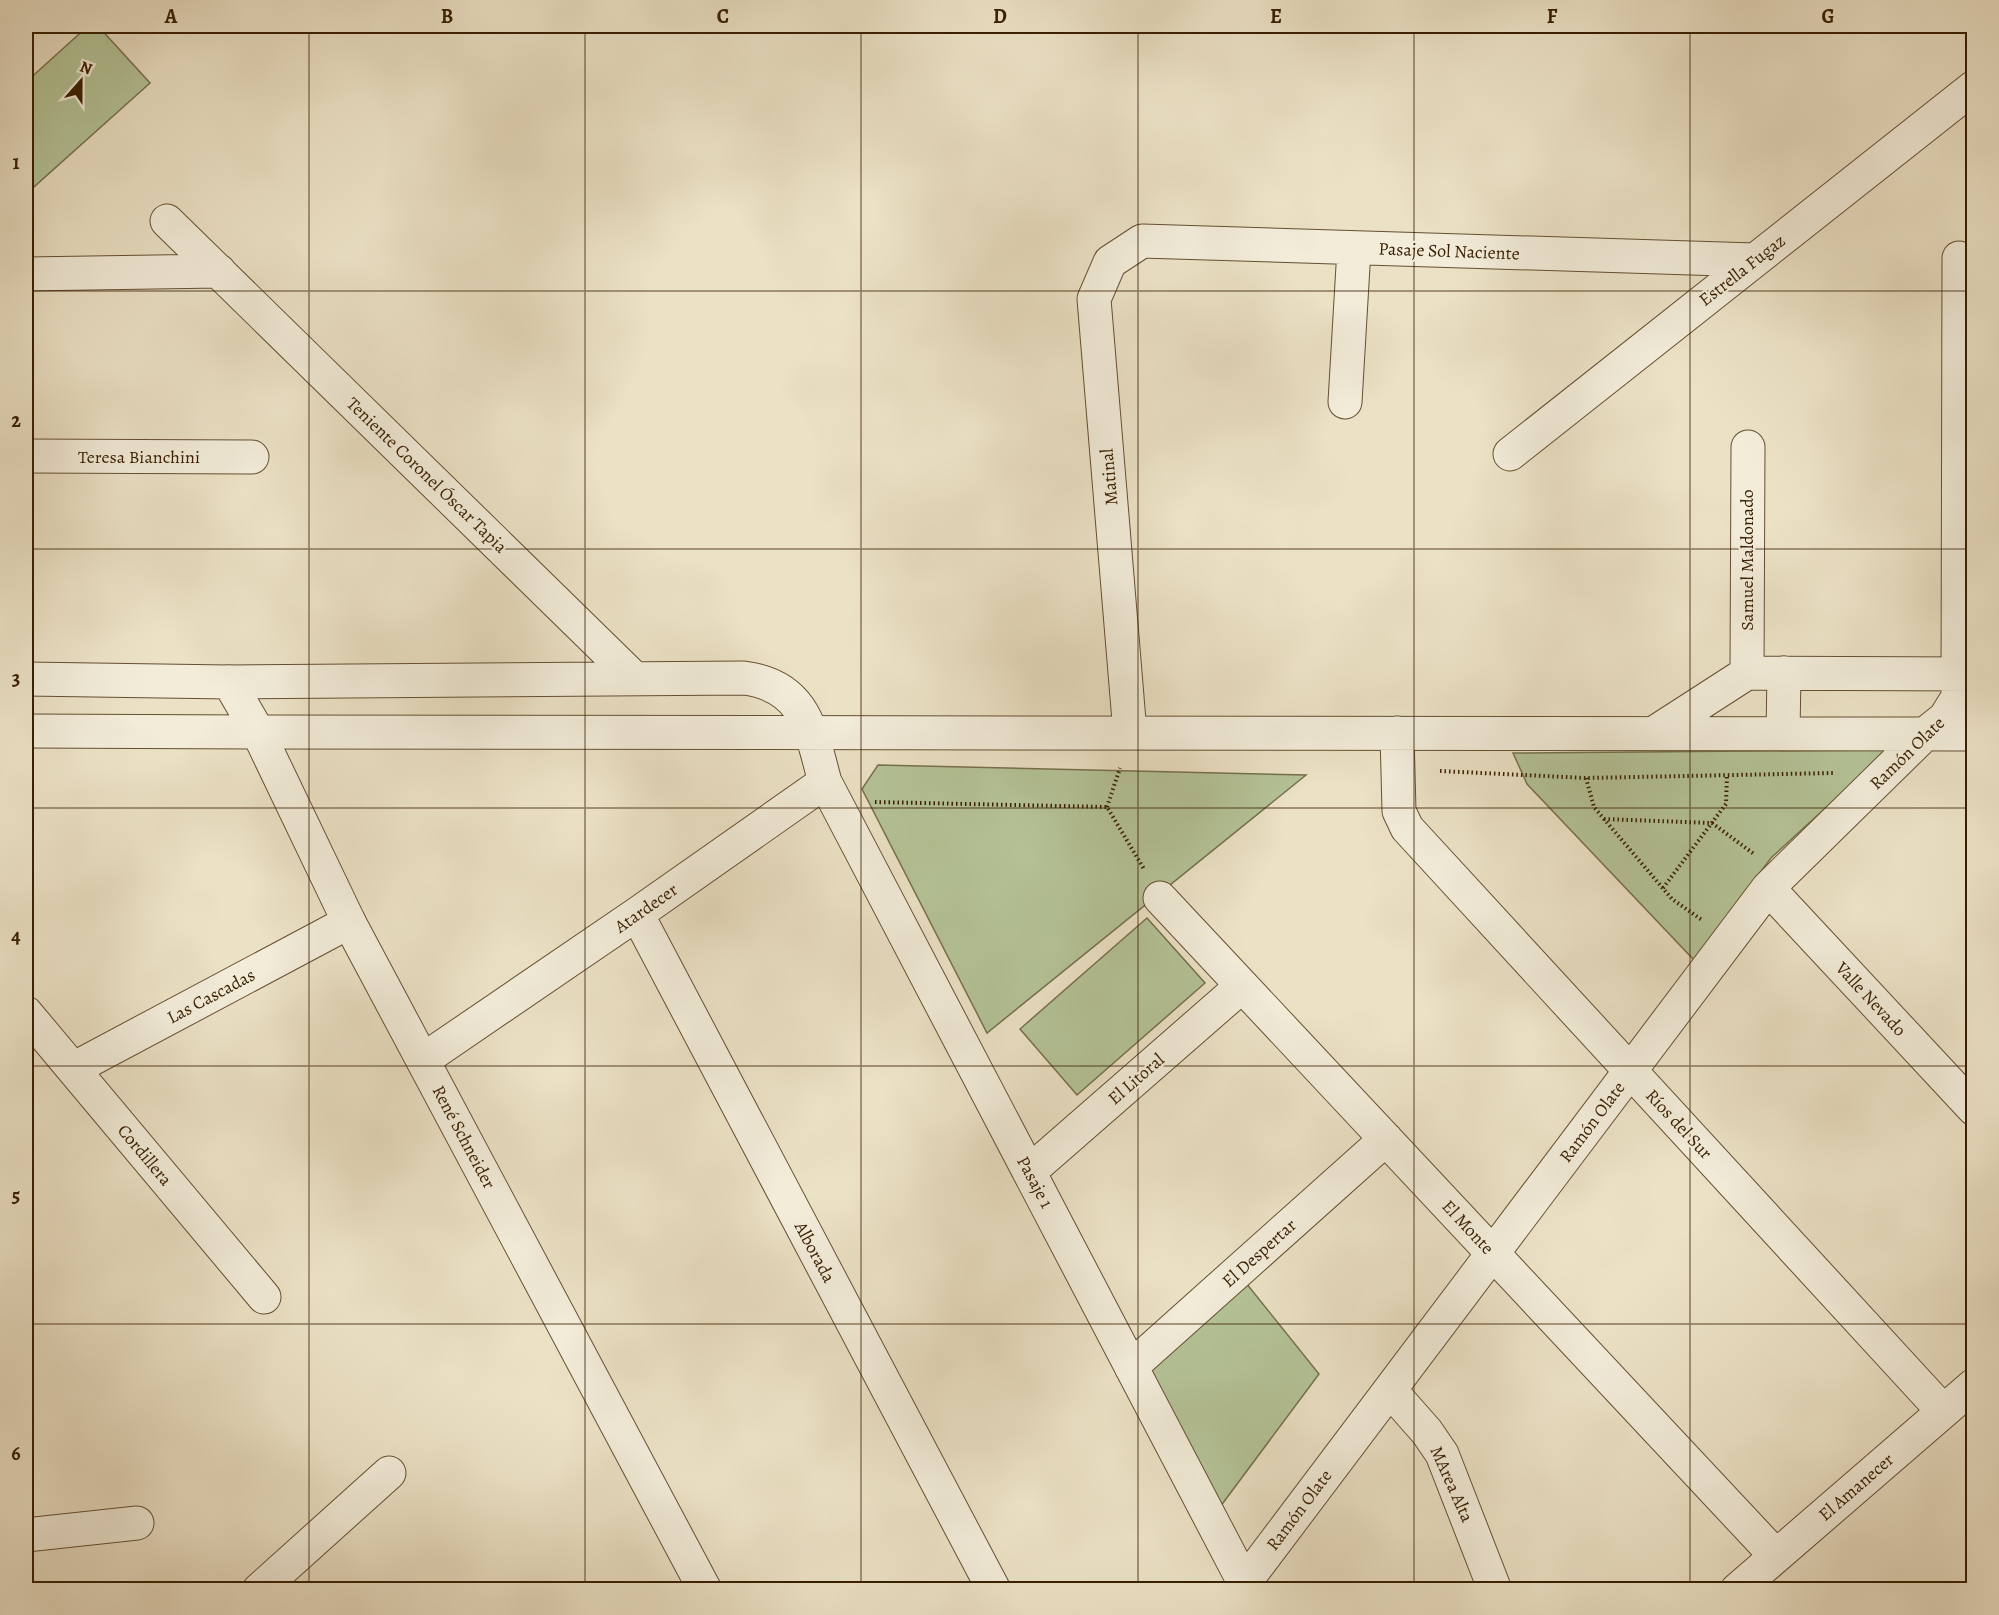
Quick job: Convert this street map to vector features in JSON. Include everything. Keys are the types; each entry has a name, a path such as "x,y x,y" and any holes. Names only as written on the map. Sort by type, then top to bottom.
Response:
{"street":[{"name":"Estrella Fugaz","path":"1510,454 1974,87"},
{"name":"Teniente Coronel Óscar Tapia","path":"167,221 635,679"},
{"name":"Pasaje Sol Naciente","path":"1142,241 1755,260"},
{"name":"Matinal","path":"1130,733 1094,299 1110,262 1142,241"},
{"path":"1345,402 1354,249"},
{"name":"Ramón Olate","path":"1244,1587 1775,881 1925,734 1945,718 1958,697 1966,674 1959,258"},
{"path":"26,273 219,272"},
{"name":"Samuel Maldonado","path":"1747,673 1748,447"},
{"name":"Teresa Bianchini","path":"26,456 252,457"},
{"path":"1654,733 1747,673 1966,674"},
{"path":"1783,734 1784,673"},
{"path":"26,679 229,682 744,678 759,680 787,694 798,705 812,733 830,792"},
{"name":"René Schneider","path":"229,682 258,732 349,922 705,1590"},
{"path":"26,731 1654,733 1972,736"},
{"name":"Ríos del Sur","path":"1396,733 1400,811 1407,828 1943,1411"},
{"name":"Atardecer","path":"423,1060 637,914 830,792"},
{"name":"Pasaje 1","path":"830,792 1244,1587"},
{"name":"Valle Nevado","path":"1775,881 1974,1109"},
{"name":"El Monte","path":"1160,898 1776,1556"},
{"name":"Alborada","path":"637,914 994,1590"},
{"name":"Las Cascadas","path":"73,1069 349,922"},
{"name":"El Litoral","path":"1029,1172 1242,986"},
{"name":"Cordillera","path":"26,1013 264,1297"},
{"name":"El Despertar","path":"1131,1367 1386,1139"},
{"name":"El Amanecer","path":"1737,1590 1974,1385"},
{"name":"MArea Alta","path":"1390,1390 1427,1432 1442,1454 1495,1590"},
{"path":"259,1590 389,1473"},
{"path":"26,1535 137,1523"}],"path":[{"path":"1121,767 1107,807 1160,898"},
{"path":"1663,888 1726,804 1726,775"},
{"path":"1586,778 1594,807 1672,899 1730,939"},
{"path":"830,792 1107,807"},
{"path":"1604,819 1712,823 1775,881"}],"green space":[{"path":"88,26 98,26 150,83 26,194 26,82"},
{"path":"1889,750 1771,858 1694,960 1527,784 1513,753"},
{"path":"878,765 1306,775 987,1033 862,789"},
{"path":"1147,918 1205,983 1077,1095 1020,1029"},
{"path":"1246,1283 1319,1374 1217,1511 1144,1374"}]}
